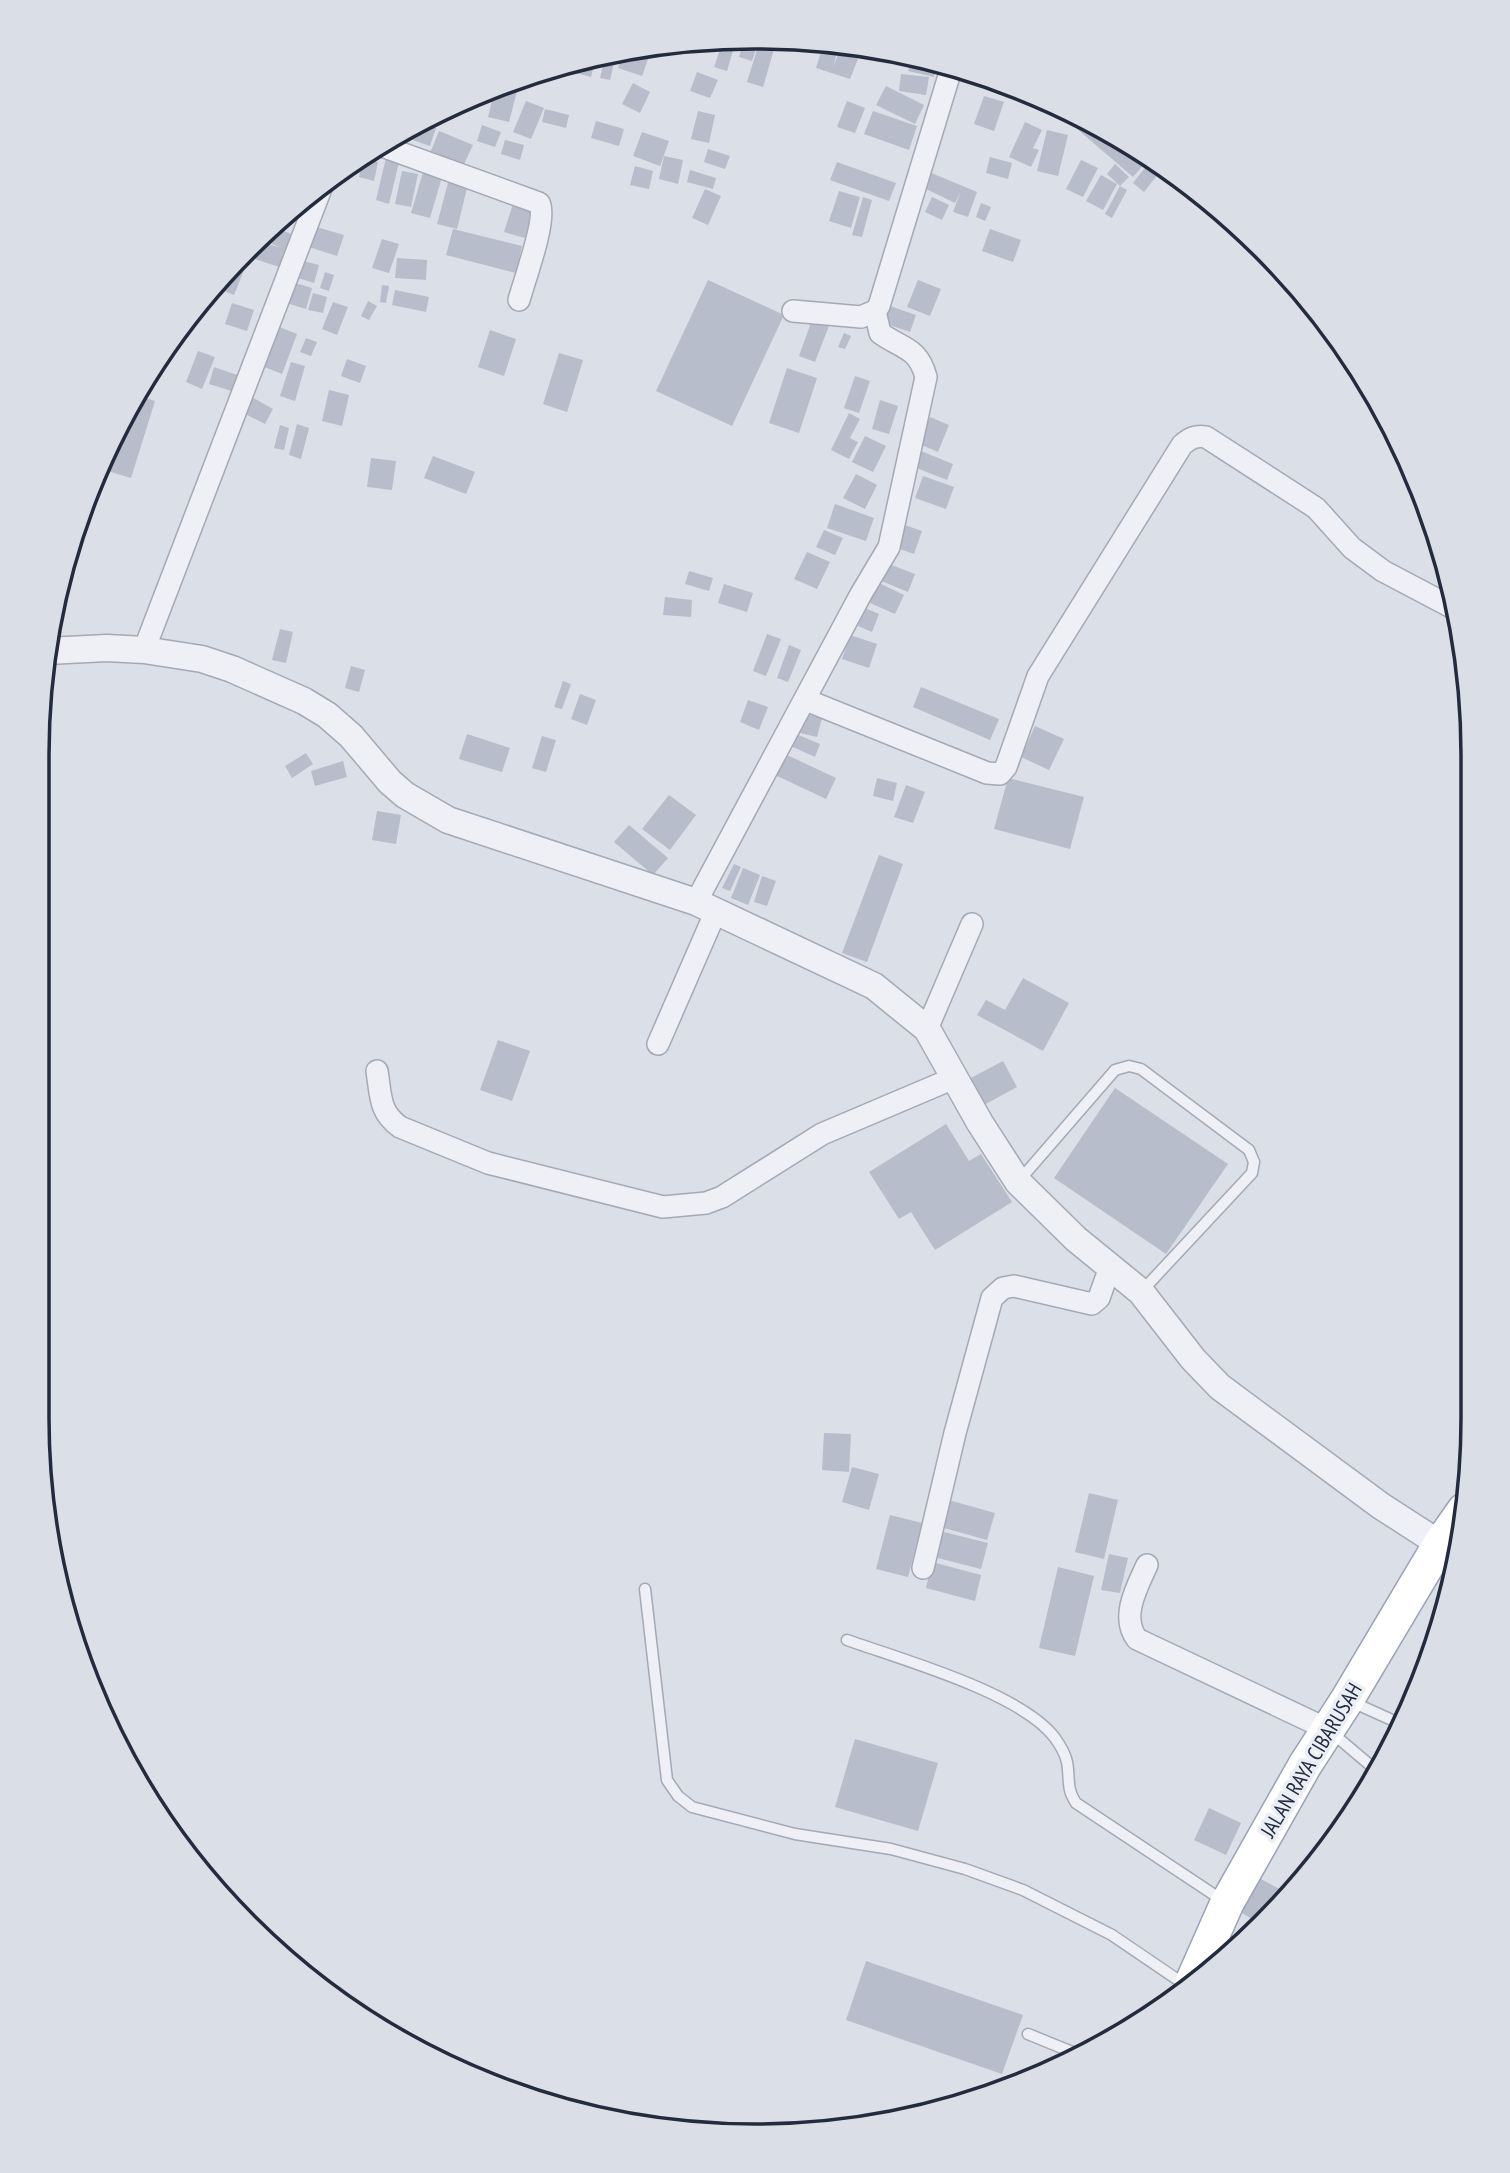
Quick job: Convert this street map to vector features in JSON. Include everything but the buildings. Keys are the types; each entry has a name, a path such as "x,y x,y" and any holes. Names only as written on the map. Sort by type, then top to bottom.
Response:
{"main road":[{"name":"JALAN RAYA CIBARUSAH","path":"1440,1544 1454,1517"},
{"name":"JALAN RAYA CIBARUSAH","path":"1199,1967 1227,1903 1305,1765 1452,1527"}],"street":[{"path":"793,311 862,317 875,311 882,301 949,76"},
{"path":"393,150 539,202 543,209 541,223 519,300"},
{"path":"144,650 316,203"},
{"path":"658,1044 706,907 806,699 889,547 926,377 916,356 906,346 880,333 875,311"},
{"path":"806,699 988,773 1000,774 1006,767 1038,676 1182,444 1200,436 1206,437 1316,508 1352,548 1383,570 1444,603"},
{"path":"57,650 94,648 144,650 202,659 232,670 304,701 327,715 351,736 390,782 405,795 447,820 706,907 874,986 927,1029 999,1156 1018,1182 1048,1213 1141,1292 1193,1359 1220,1387 1381,1506 1440,1544"},
{"path":"927,1029 972,925"},
{"path":"377,1072 382,1107 388,1118 400,1127 488,1163 663,1207 706,1203 722,1197 822,1134 954,1078"},
{"path":"923,1568 955,1433 992,1298 1003,1288 1014,1286 1092,1304 1099,1298 1110,1267"},
{"path":"1147,1565 1135,1590 1130,1610 1131,1629 1137,1639 1329,1730"}],"lane":[{"path":"1018,1182 1115,1070 1125,1066 1141,1069 1249,1150 1254,1162 1252,1173 1141,1292"},
{"path":"645,1589 667,1780 678,1796 692,1807 795,1834 891,1849 965,1869 1023,1891 1112,1935 1180,1981"},
{"path":"847,1640 978,1688 1034,1716 1061,1746 1067,1762 1069,1790 1076,1803 1227,1903"},
{"path":"1347,1700 1392,1720"},
{"path":"1329,1730 1370,1764"},
{"path":"1028,2034 1068,2050"}]}
